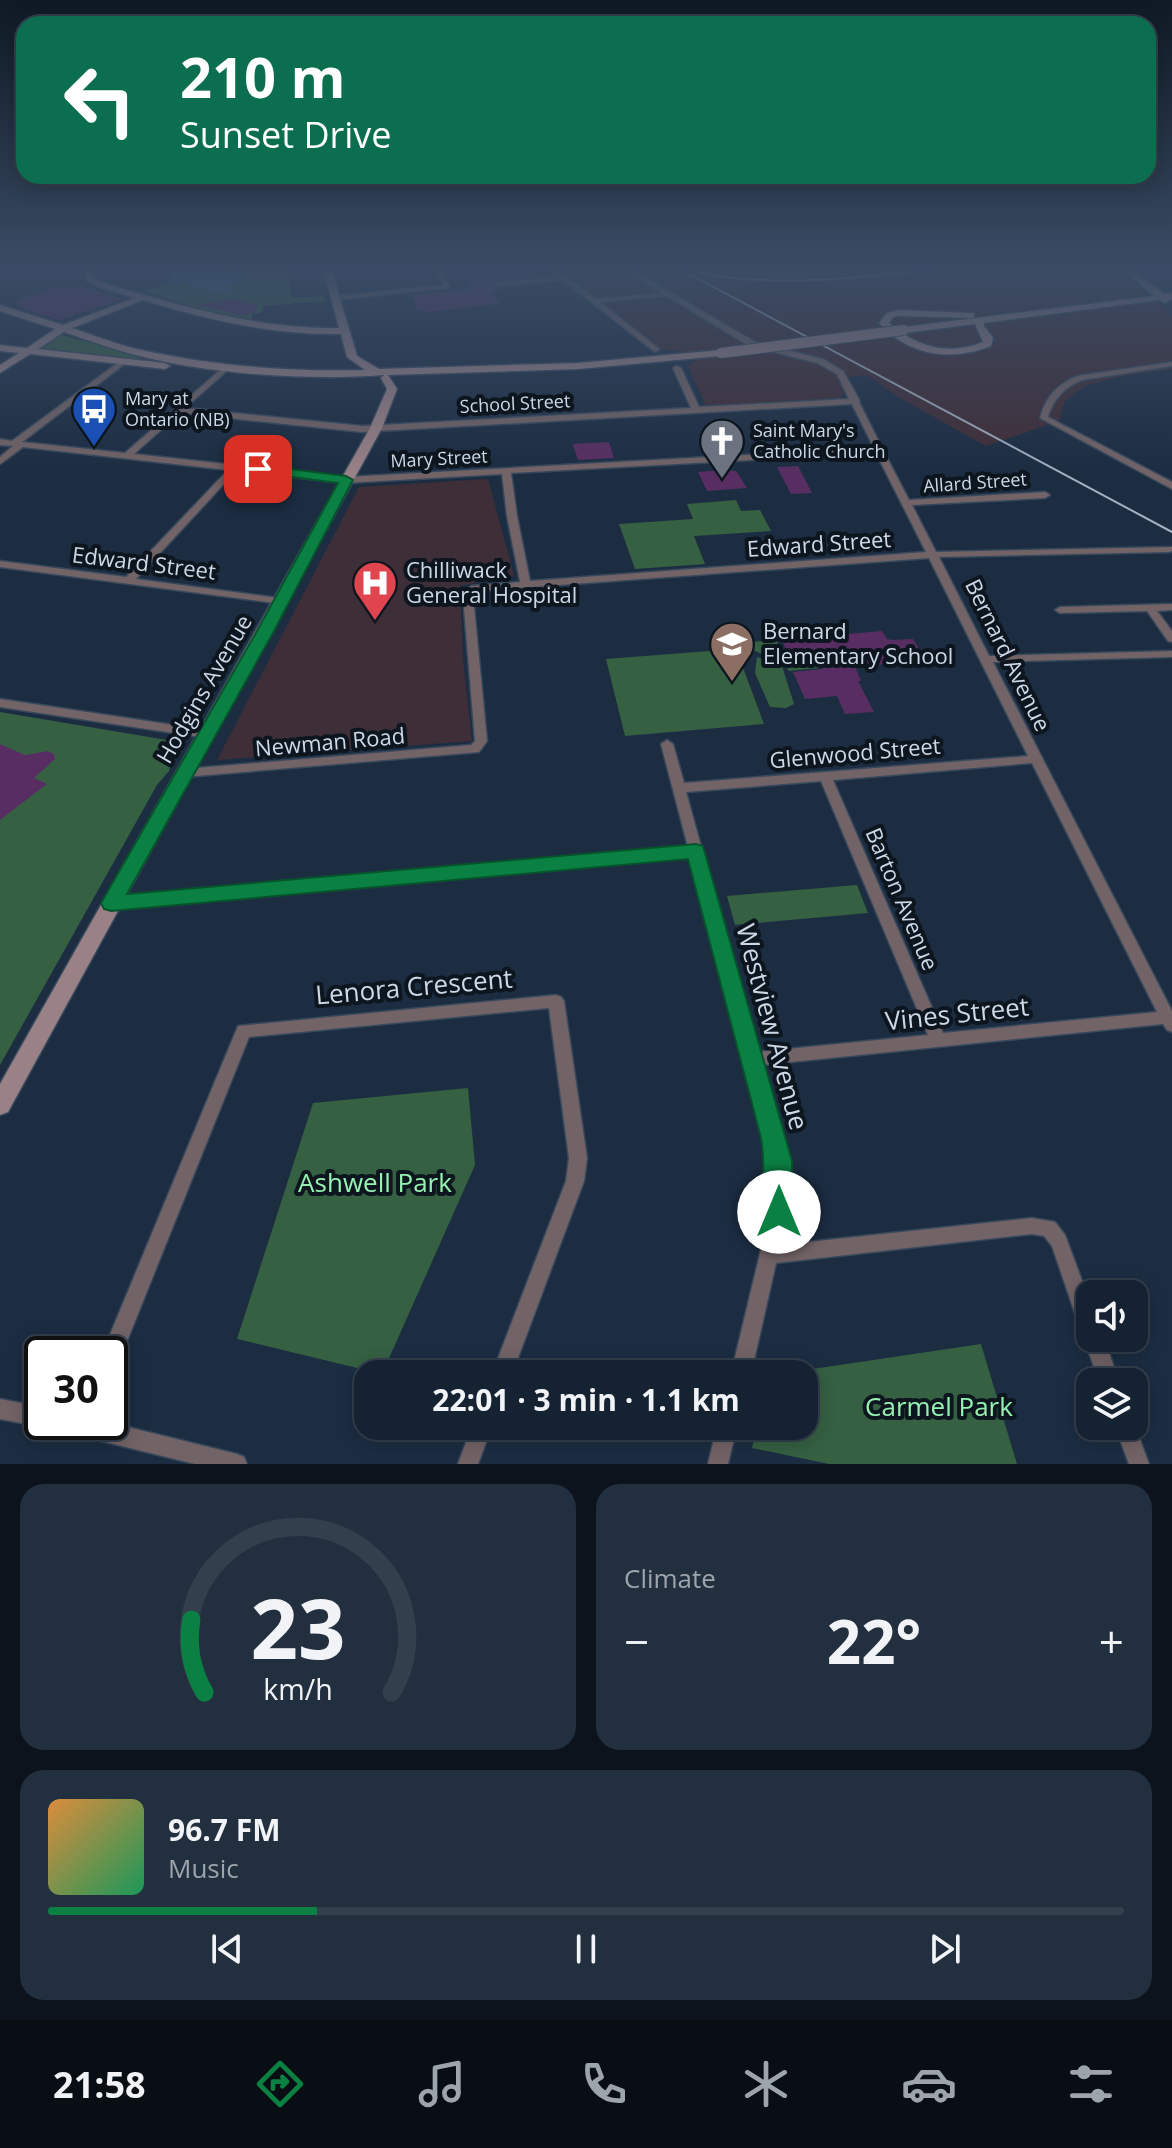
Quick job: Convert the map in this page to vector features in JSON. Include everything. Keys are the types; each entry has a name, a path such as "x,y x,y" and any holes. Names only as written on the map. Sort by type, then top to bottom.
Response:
{"main road":[{"path":"0,370 50,336"},
{"path":"86,336 133,351 224,369 320,380 385,380 657,355 686,358 854,336"},
{"path":"322,336 348,343"},
{"path":"346,336 358,363 385,380"},
{"path":"902,336 914,345 935,352 979,348 988,344 986,336"},
{"path":"0,348 183,367 347,375 385,380 507,369"},
{"path":"133,351 154,361 183,367"},
{"path":"657,355 677,368 686,358"},
{"path":"123,361 209,365"},
{"path":"347,375 354,371 358,363"},
{"name":"Hodgins Avenue","path":"0,1105 376,428 385,380"}],"street":[{"path":"635,336 657,355"},
{"name":"Bernard Avenue","path":"743,336 767,350 813,359 840,373 1170,1022"},
{"path":"0,461 123,361"},
{"path":"1172,364 1069,382 1052,394 1044,418 1047,423 1172,486"},
{"path":"677,368 696,410"},
{"path":"127,456 224,369"},
{"name":"School Street","path":"177,410 376,428 856,401"},
{"name":"Mary Street","path":"0,442 346,480 881,450"},
{"path":"128,581 235,467"},
{"path":"506,471 526,584"},
{"name":"Allard Street","path":"906,503 1045,495"},
{"name":"Edward Street","path":"479,747 481,741 469,616 468,596 471,590 933,555 1169,549"},
{"name":"Edward Street","path":"0,564 282,601"},
{"path":"1060,610 1172,607"},
{"path":"1151,609 1172,639"},
{"path":"987,659 1172,654"},
{"path":"0,703 207,734"},
{"name":"Westview Avenue","path":"667,744 779,1161 779,1212 745,1360"},
{"name":"Newman Road","path":"184,773 479,747"},
{"name":"Glenwood Street","path":"678,788 1035,759"},
{"name":"Barton Avenue","path":"825,776 938,1039"},
{"path":"111,903 696,851"},
{"name":"Lenora Crescent","path":"119,1336 244,1031 556,1001 578,1158 575,1181 507,1360"},
{"name":"Vines Street","path":"752,1059 938,1039 1170,1022"},
{"path":"771,1255 1032,1226 1049,1228 1059,1241 1076,1289"},
{"path":"0,1409 24,1414"},
{"path":"128,1436 237,1464"},
{"path":"468,1464 477,1440"},
{"path":"718,1464 724,1440"},
{"path":"1130,1440 1139,1464"}],"shaded area":[{"path":"643,336 1172,336 1172,369 1123,376 1085,386 1065,401 1059,421 986,446 898,397 867,375 850,377 841,398 706,406 688,366 700,357 695,353 659,349"},
{"name":"Chilliwack General Hospital","path":"488,479 514,575 460,586 463,659 472,741 217,760 359,487"}],"green space":[{"path":"60,336 67,336 142,359 123,360 39,349"},
{"path":"736,500 741,511 760,510 771,531 694,536 705,564 635,569 619,524 693,519 687,504"},
{"path":"776,640 785,658 812,656 818,668 789,671 784,664 753,650 749,642"},
{"path":"736,649 764,724 625,736 606,659"},
{"path":"757,657 782,666 794,704 786,708 770,707 755,673"},
{"path":"0,712 167,740 176,752 169,771 157,785 0,1065"},
{"path":"857,885 868,913 735,925 727,896"},
{"name":"Ashwell Park","path":"468,1088 475,1165 388,1360 354,1360 354,1367 237,1339 313,1103"},
{"name":"Carmel Park","path":"981,1344 1017,1464 829,1464 752,1448 754,1440 818,1440 818,1368"}],"building":[{"path":"609,442 614,458 578,460 573,444"},
{"path":"798,466 812,493 791,494 777,467"},
{"name":"Saint Mary's Catholic Church","path":"736,471 747,488 707,491 698,472"},
{"name":"Bernard Elementary School","path":"882,631 887,639 913,639 926,660 855,667 861,681 858,681 874,712 845,714 837,696 805,699 793,672 823,669 815,653 788,654 782,640"},
{"path":"0,744 25,755 48,751 54,754 55,759 34,778 47,784 0,820"}],"railway":[{"path":"806,336 1172,532"}],"place":[{"name":"Mary at Ontario (NB)","path":"94,448"},
{"name":"Saint Mary's Catholic Church","path":"722,480"},
{"name":"Chilliwack General Hospital","path":"375,622"},
{"name":"Bernard Elementary School","path":"732,683"}],"route":[{"path":"258,469 346,480 266,631 111,903 696,851 779,1161 779,1212"}]}
